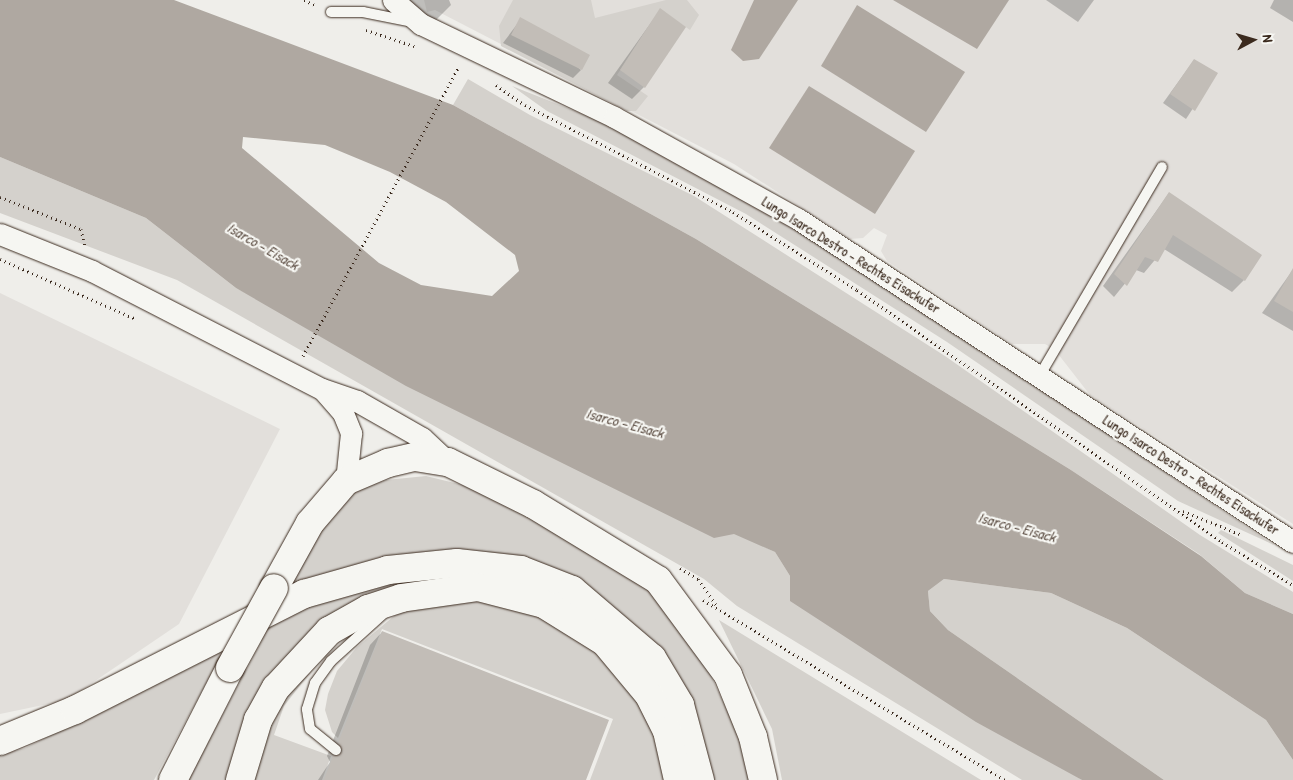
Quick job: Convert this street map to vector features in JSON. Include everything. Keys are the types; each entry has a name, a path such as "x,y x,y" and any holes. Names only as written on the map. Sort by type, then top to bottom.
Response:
{"main road":[{"path":"173,780 230,668 310,523 346,481 381,465 415,457 448,462 533,504 658,580 728,675 753,737 762,780"},
{"path":"0,741 75,710 304,594 388,570 457,563 521,570 572,590 652,658 680,704 700,780"},
{"path":"240,780 258,720 298,659 329,631 368,609 401,598 478,587 522,596 576,620 605,642 649,695 667,731 678,780"}],"street":[{"name":"Lungo Isarco Destro - Rechtes Eisackufer","path":"392,0 421,24 614,116 798,219 1040,375 1293,542"},
{"path":"0,234 92,271 322,389 357,401 422,438 448,462"},
{"path":"322,389 343,413 351,433 346,481"}],"lane":[{"path":"331,12 363,12 421,24"},
{"path":"1040,375 1162,167"},
{"path":"336,750 310,729 307,708 315,683 331,661 401,598"}],"path":[{"path":"331,12 374,34 420,48"},
{"path":"452,62 467,70"},
{"path":"303,356 308,350 460,66"},
{"path":"490,81 526,105 733,212 934,340 1180,510 1222,542 1293,585"},
{"path":"0,197 81,229 92,271"},
{"path":"0,259 151,326 159,306"},
{"path":"1180,510 1251,540"},
{"path":"700,599 1006,780"}],"shaded area":[{"path":"424,0 1293,0 1293,524 1090,395 1055,350 1045,344 1012,344 887,261 881,251 887,235 874,228 863,238 850,239 734,164 435,10 427,12"},
{"path":"513,0 591,0 595,18 666,0 687,0 699,15 690,30 660,9 617,75 648,96 636,111 627,111 501,46 499,26"},
{"path":"468,79 530,115 694,196 945,356 1200,535 1293,592 1293,614 1245,593 1199,554 1071,470 696,239 453,105"},
{"path":"512,86 595,119 755,204 867,273 1274,545 1178,501 947,342 746,214 547,111"},
{"path":"0,157 146,218 236,288 775,552 790,576 1082,780 1022,780 737,606 704,579 177,280 0,213"},
{"path":"0,293 280,429 179,624 67,700 0,714"},
{"path":"426,476 475,488 631,576 655,595 707,667 737,732 749,780 710,780 709,769 507,559 282,598 322,521 352,492 386,480"},
{"path":"1221,530 1293,565 1293,581 1218,533"},
{"path":"447,573 497,575 323,624 234,780 188,780 262,640 217,663 154,780 0,780 0,755 25,748 226,648 275,618 381,583"},
{"path":"944,579 1051,593 1127,628 1266,720 1293,760 1293,780 1164,780 948,630 930,611 928,591"},
{"path":"471,595 561,618 646,702 670,780 590,780 613,719 382,629 338,738 332,732 325,710 328,694 337,671 357,647 406,606"},
{"path":"719,620 981,780 782,780 772,729"},
{"path":"320,660 284,706 274,735 331,756 322,780 252,780 278,698"}],"water":[{"name":"Isarco - Eisack","path":"0,0 174,0 453,105 696,239 1071,470 1201,556 1245,593 1293,614 1293,760 1266,720 1127,628 1051,593 944,579 928,591 930,611 948,630 1164,780 1082,780 976,722 790,601 790,576 775,552 734,534 714,538 406,386 236,288 146,218 0,157","holes":["243,137 325,145 390,172 446,202 515,255 519,271 492,296 421,285 379,263 242,148"]},
{"path":"754,0 798,0 759,59 743,61 731,50"},
{"path":"893,0 1009,0 977,49"},
{"path":"857,5 965,72 926,132 821,66"},
{"path":"809,86 915,151 875,214 769,148"}],"building":[{"path":"660,8 686,27 645,88 620,70"},
{"path":"520,17 590,55 582,70 511,35"},
{"path":"1194,59 1218,73 1195,111 1170,94"},
{"path":"1169,192 1262,255 1245,281 1173,235 1158,262 1145,257 1127,286 1114,274"},
{"path":"1293,268 1293,312 1274,301"},
{"path":"382,631 609,720 586,780 324,780 333,756 343,752 338,743"}]}
